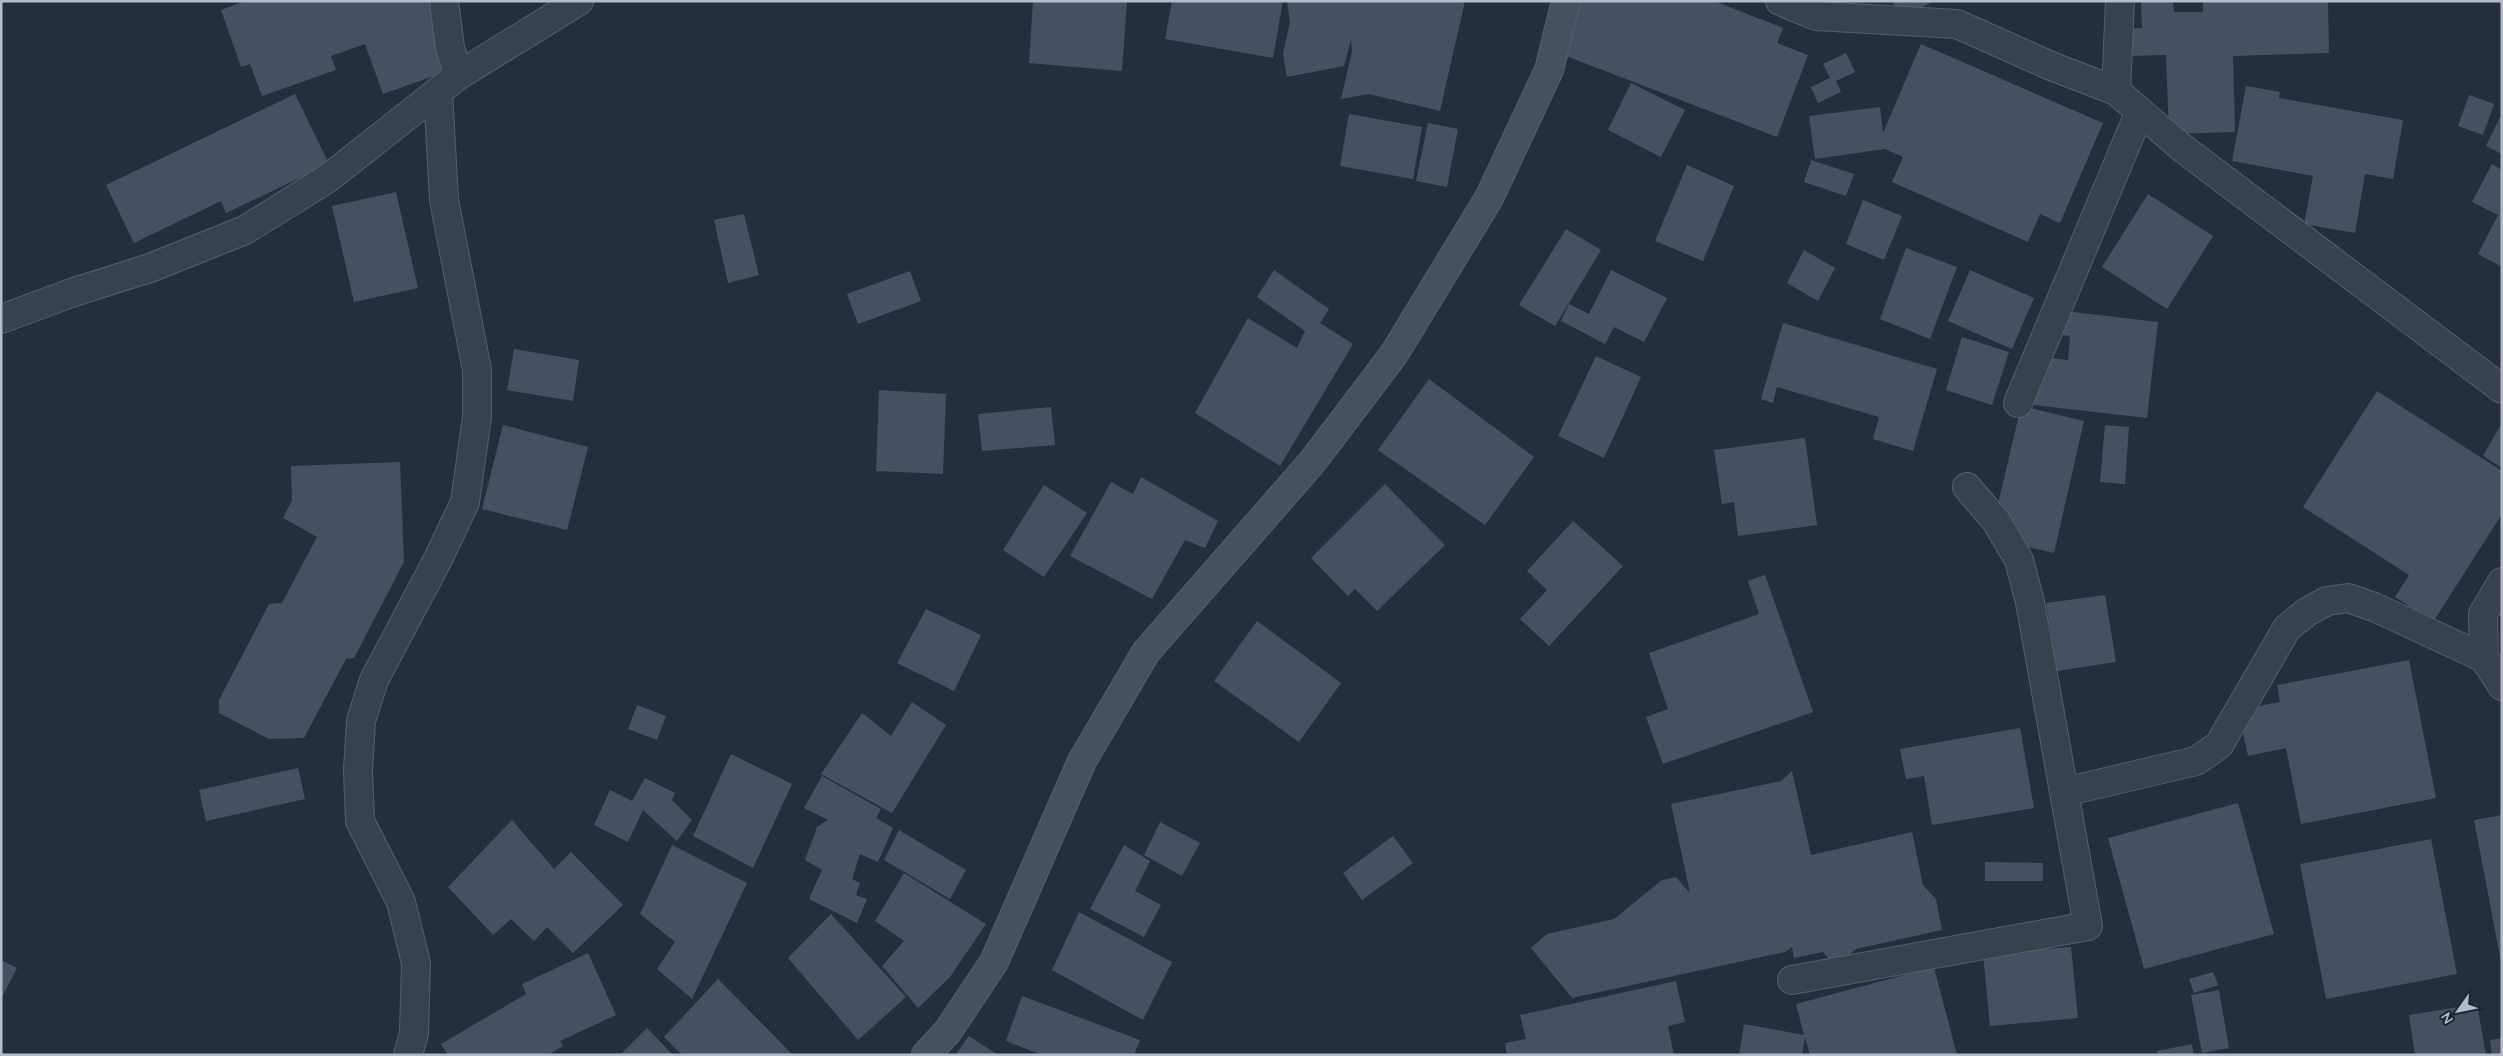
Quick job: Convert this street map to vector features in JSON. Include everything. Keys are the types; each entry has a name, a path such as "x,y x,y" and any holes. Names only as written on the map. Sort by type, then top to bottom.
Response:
{"main road":[{"path":"926,1055 948,1031 994,962 1082,761 1146,652 1319,453 1394,354 1489,198 1549,70 1566,1"}],"street":[{"path":"408,1055 414,1033 416,963 400,902 360,821 358,770 361,721 374,680 437,561 465,502 477,417 477,370 444,200 450,48 444,1"},
{"path":"1,318 150,268 245,230 327,179 449,83 579,1"},
{"path":"1780,1 1816,16 1957,24 2051,66 2116,91 2181,147 2502,389"},
{"path":"2116,91 2120,1"},
{"path":"2018,403 2140,111"},
{"path":"1792,980 2088,926 2030,602 2018,560 1996,521 1967,487"},
{"path":"2502,582 2483,614 2484,658 2502,686"},
{"path":"2064,792 2196,761 2219,745 2287,628 2307,612 2326,601 2348,598 2374,607 2484,658"}],"building":[{"path":"245,1 432,1 456,68 383,94 365,44 331,56 336,70 262,96 250,64 241,67 221,10"},
{"path":"1033,1 1127,1 1122,71 1029,63"},
{"path":"1172,1 1283,1 1273,58 1165,39"},
{"path":"1287,1 1465,1 1440,111 1369,94 1341,99 1352,51 1351,40 1344,66 1287,77 1283,54 1290,22"},
{"path":"1573,1 1714,1 1783,28 1777,43 1808,55 1777,137 1553,51"},
{"path":"1892,1 1934,1 1900,18"},
{"path":"2141,1 2173,1 2174,12 2203,12 2203,1 2328,1 2329,53 2233,56 2235,132 2169,134 2166,55 2127,56 2126,29 2142,28"},
{"path":"1921,44 2103,123 2060,223 2040,214 2028,242 1892,182 1903,157 1885,149 1815,159 1809,116 1880,107 1883,133"},
{"path":"1846,53 1855,72 1836,81 1841,92 1818,103 1811,87 1830,78 1823,64"},
{"path":"1631,83 1685,110 1661,157 1608,130"},
{"path":"2246,86 2280,92 2279,98 2403,120 2393,179 2365,174 2355,233 2304,224 2313,176 2232,161"},
{"path":"295,94 329,164 226,213 221,201 134,243 106,185"},
{"path":"2469,95 2494,104 2483,135 2458,126"},
{"path":"2502,113 2502,154 2486,146"},
{"path":"1349,114 1422,127 1413,179 1340,166"},
{"path":"1428,123 1458,129 1447,187 1416,181"},
{"path":"1811,160 1854,174 1846,196 1804,182"},
{"path":"2492,164 2502,170 2502,267 2478,254 2498,215 2472,202"},
{"path":"1687,165 1734,186 1703,261 1655,241"},
{"path":"396,192 418,288 354,302 332,206"},
{"path":"2148,194 2213,236 2167,309 2102,267"},
{"path":"1863,200 1902,216 1884,260 1846,244"},
{"path":"744,214 759,275 728,283 714,220"},
{"path":"1566,229 1601,250 1555,326 1519,305"},
{"path":"1906,248 1957,267 1930,339 1880,319"},
{"path":"1804,250 1835,268 1818,301 1787,283"},
{"path":"1274,270 1329,309 1320,323 1353,344 1280,466 1195,413 1248,318 1297,348 1305,331 1257,297"},
{"path":"1611,270 1667,298 1644,342 1614,327 1605,344 1561,321 1569,304 1589,314"},
{"path":"1970,270 2034,298 2012,349 1948,321"},
{"path":"910,271 921,301 858,324 847,294"},
{"path":"2056,310 2158,322 2147,418 2034,405 2039,357 2068,360 2070,336 2053,334"},
{"path":"1783,323 1937,369 1913,451 1873,439 1879,417 1777,387 1773,403 1761,399"},
{"path":"1962,337 2009,352 1992,405 1946,390"},
{"path":"514,349 579,360 573,401 507,390"},
{"path":"1596,356 1641,377 1604,458 1558,436"},
{"path":"1429,379 1534,457 1485,525 1378,450"},
{"path":"879,390 946,394 943,474 876,471"},
{"path":"2377,391 2502,471 2502,514 2433,622 2395,597 2409,575 2303,507"},
{"path":"2021,406 2084,421 2054,553 1990,538"},
{"path":"1051,407 1055,445 982,451 978,414"},
{"path":"503,425 588,447 567,530 482,509"},
{"path":"2105,425 2129,427 2125,484 2100,482"},
{"path":"2500,426 2502,427 2502,468 2483,456"},
{"path":"1805,438 1817,525 1738,536 1734,502 1722,504 1714,450"},
{"path":"400,462 404,562 354,658 346,659 304,738 269,739 219,713 219,700 269,604 282,603 317,537 283,518 292,500 291,466"},
{"path":"1141,477 1218,521 1205,548 1185,540 1152,599 1070,556 1111,482 1133,494"},
{"path":"1385,484 1445,545 1377,611 1355,589 1348,596 1311,558"},
{"path":"1044,485 1087,513 1044,577 1003,550"},
{"path":"1573,521 1623,566 1549,646 1520,619 1547,590 1527,571"},
{"path":"1765,575 1813,712 1663,764 1646,717 1668,709 1649,653 1759,614 1748,581"},
{"path":"2105,595 2116,662 2057,671 2046,603"},
{"path":"926,609 981,635 954,691 897,663"},
{"path":"1257,621 1341,683 1299,742 1214,681"},
{"path":"2409,660 2436,798 2301,824 2286,748 2248,756 2238,710 2280,702 2277,685"},
{"path":"912,702 946,725 892,813 821,774 862,713 891,736"},
{"path":"637,705 666,716 657,740 628,729"},
{"path":"2020,728 2034,808 1932,825 1924,776 1906,779 1900,749"},
{"path":"731,754 792,784 753,868 693,836"},
{"path":"298,768 305,799 206,821 199,790"},
{"path":"1792,771 1811,855 1912,832 1923,885 1936,899 1942,930 1856,949 1849,955 1829,959 1823,952 1794,958 1792,947 1785,952 1572,998 1531,948 1547,934 1614,919 1662,880 1676,877 1690,893 1671,804 1781,781"},
{"path":"822,776 881,809 876,818 893,828 878,862 860,854 852,879 860,883 856,895 867,899 857,923 809,899 822,870 805,860 817,827 828,820 804,808"},
{"path":"645,778 675,793 672,800 692,820 677,841 643,810 628,842 594,825 610,790 632,801"},
{"path":"2238,803 2274,934 2144,969 2108,838"},
{"path":"2502,815 2502,962 2501,962 2474,820"},
{"path":"512,820 554,869 571,852 623,905 573,953 547,927 534,941 511,919 493,935 448,887"},
{"path":"1160,822 1200,843 1182,876 1144,855"},
{"path":"899,830 966,870 950,899 884,860"},
{"path":"1393,836 1413,863 1362,900 1343,873"},
{"path":"2431,839 2457,974 2326,999 2300,864"},
{"path":"672,845 747,883 692,999 657,969 675,942 640,914"},
{"path":"1124,845 1150,861 1135,891 1161,905 1144,937 1090,909"},
{"path":"1985,862 2043,863 2043,881 1985,881"},
{"path":"904,873 986,924 950,977 918,1008 882,966 904,941 875,921"},
{"path":"1079,912 1172,962 1143,1020 1052,970"},
{"path":"831,914 906,997 858,1040 788,958"},
{"path":"2071,947 2078,1018 1990,1026 1983,954"},
{"path":"588,953 616,1015 560,1041 563,1046 548,1055 448,1055 441,1044 526,994 522,984"},
{"path":"1,960 17,968 1,999"},
{"path":"1934,967 1957,1055 1810,1055 1805,1037 1802,1055 1739,1055 1744,1024 1804,1035 1796,1004"},
{"path":"2213,972 2218,985 2194,993 2189,979"},
{"path":"718,979 793,1055 682,1055 664,1037"},
{"path":"1676,981 1685,1022 1668,1026 1674,1055 1507,1055 1505,1043 1526,1039 1520,1015"},
{"path":"2219,990 2229,1048 2202,1053 2191,995"},
{"path":"1022,996 1140,1040 1134,1055 1042,1055 1006,1041"},
{"path":"2477,1004 2486,1055 2415,1055 2409,1015"},
{"path":"647,1028 673,1055 620,1055"},
{"path":"969,1036 998,1055 955,1055"},
{"path":"2502,1038 2502,1055 2492,1055 2490,1040"},
{"path":"2192,1044 2194,1055 2157,1055 2157,1051"}]}
